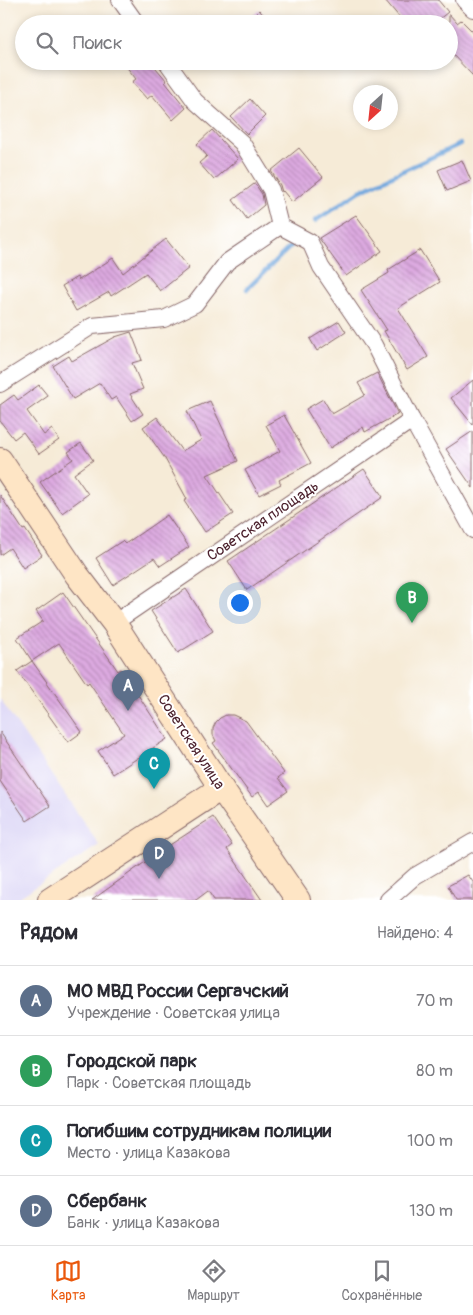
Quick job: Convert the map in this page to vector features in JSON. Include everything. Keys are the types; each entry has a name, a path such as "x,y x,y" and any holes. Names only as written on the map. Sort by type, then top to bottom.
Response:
{"main road":[{"name":"Советская улица","path":"0,460 78,575 114,623 221,788 298,900"},
{"path":"50,900 221,788"}],"street":[{"path":"120,0 131,15"},
{"path":"464,0 473,9"},
{"path":"173,70 196,101 242,143 271,190 280,226 310,242 321,266 374,345 412,420 473,530"},
{"path":"0,384 92,326 164,319 195,304 227,262 280,226"},
{"name":"Советская площадь","path":"114,623 412,420"},
{"path":"388,900 415,876 473,842"}],"shaded area":[{"path":"0,699 99,845 15,900 0,900"}],"building":[{"path":"385,0 438,0 448,12 444,15 398,15"},
{"path":"259,10 264,15 254,15"},
{"path":"461,20 473,32 473,76 458,60 458,22"},
{"path":"129,70 158,70 186,108 173,120 152,95 147,99 132,82 136,79"},
{"path":"250,99 265,116 247,134 231,117"},
{"path":"212,130 238,159 214,180 199,163 207,156 197,144"},
{"path":"299,148 323,177 292,202 282,192 271,171"},
{"path":"462,160 471,181 447,191 438,170"},
{"path":"254,184 262,194 264,205 247,219 233,200"},
{"path":"356,215 382,251 346,276 319,238"},
{"path":"166,239 189,268 160,291 146,273 111,296 109,292 76,311 62,286 77,277 79,280 113,258 123,273"},
{"path":"420,250 440,282 398,308 428,357 407,370 384,331 387,330 361,290 389,273 388,270"},
{"path":"339,321 346,332 317,351 310,339"},
{"path":"131,332 142,360 132,363 143,389 130,394 143,414 132,421 116,397 111,400 100,383 73,399 53,366 69,356 72,361 115,337"},
{"path":"377,373 398,414 365,432 363,427 330,448 306,409 323,399 332,414 365,395 358,383"},
{"path":"473,380 473,425 451,398"},
{"path":"39,385 48,396 27,411 44,435 52,429 59,440 39,454 23,432 14,439 0,421 0,405 14,395 18,400"},
{"path":"210,401 238,461 207,475 233,514 205,532 184,501 187,499 164,457 143,427 157,417 182,451 201,440 187,411"},
{"path":"284,415 311,463 279,480 281,484 259,495 245,470 280,451 266,425"},
{"path":"473,431 473,488 446,449"},
{"path":"81,443 93,460 74,474 88,494 62,513 40,482 73,459 68,452"},
{"path":"364,469 383,497 247,590 228,561"},
{"path":"0,495 42,555 23,568 10,548 0,555"},
{"path":"167,515 189,547 160,566 154,558 113,585 96,558 122,541 125,544"},
{"path":"186,589 213,631 178,653 151,611"},
{"path":"63,592 118,671 121,669 167,739 113,774 98,751 124,734 89,682 87,684 59,643 32,661 17,638 43,621 36,611"},
{"path":"32,661 82,732 68,742 17,671"},
{"path":"226,715 233,715 246,721 284,773 278,778 288,791 268,805 259,792 252,797 213,743 216,741 213,735 213,728 220,718"},
{"path":"0,732 50,806 27,821 0,781"},
{"path":"213,817 232,845 227,849 262,900 214,900 208,891 196,900 92,900 162,850"},
{"path":"468,875 473,882 473,900 456,900 448,886"}],"waterway":[{"path":"315,221 360,191 460,144"},
{"path":"247,289 293,244"}],"place":[{"name":"Городской парк","path":"412,623"},
{"name":"МО МВД России Сергачский","path":"128,711"},
{"name":"Погибшим сотрудникам полиции","path":"154,789"},
{"name":"Сбербанк","path":"159,879"}]}
